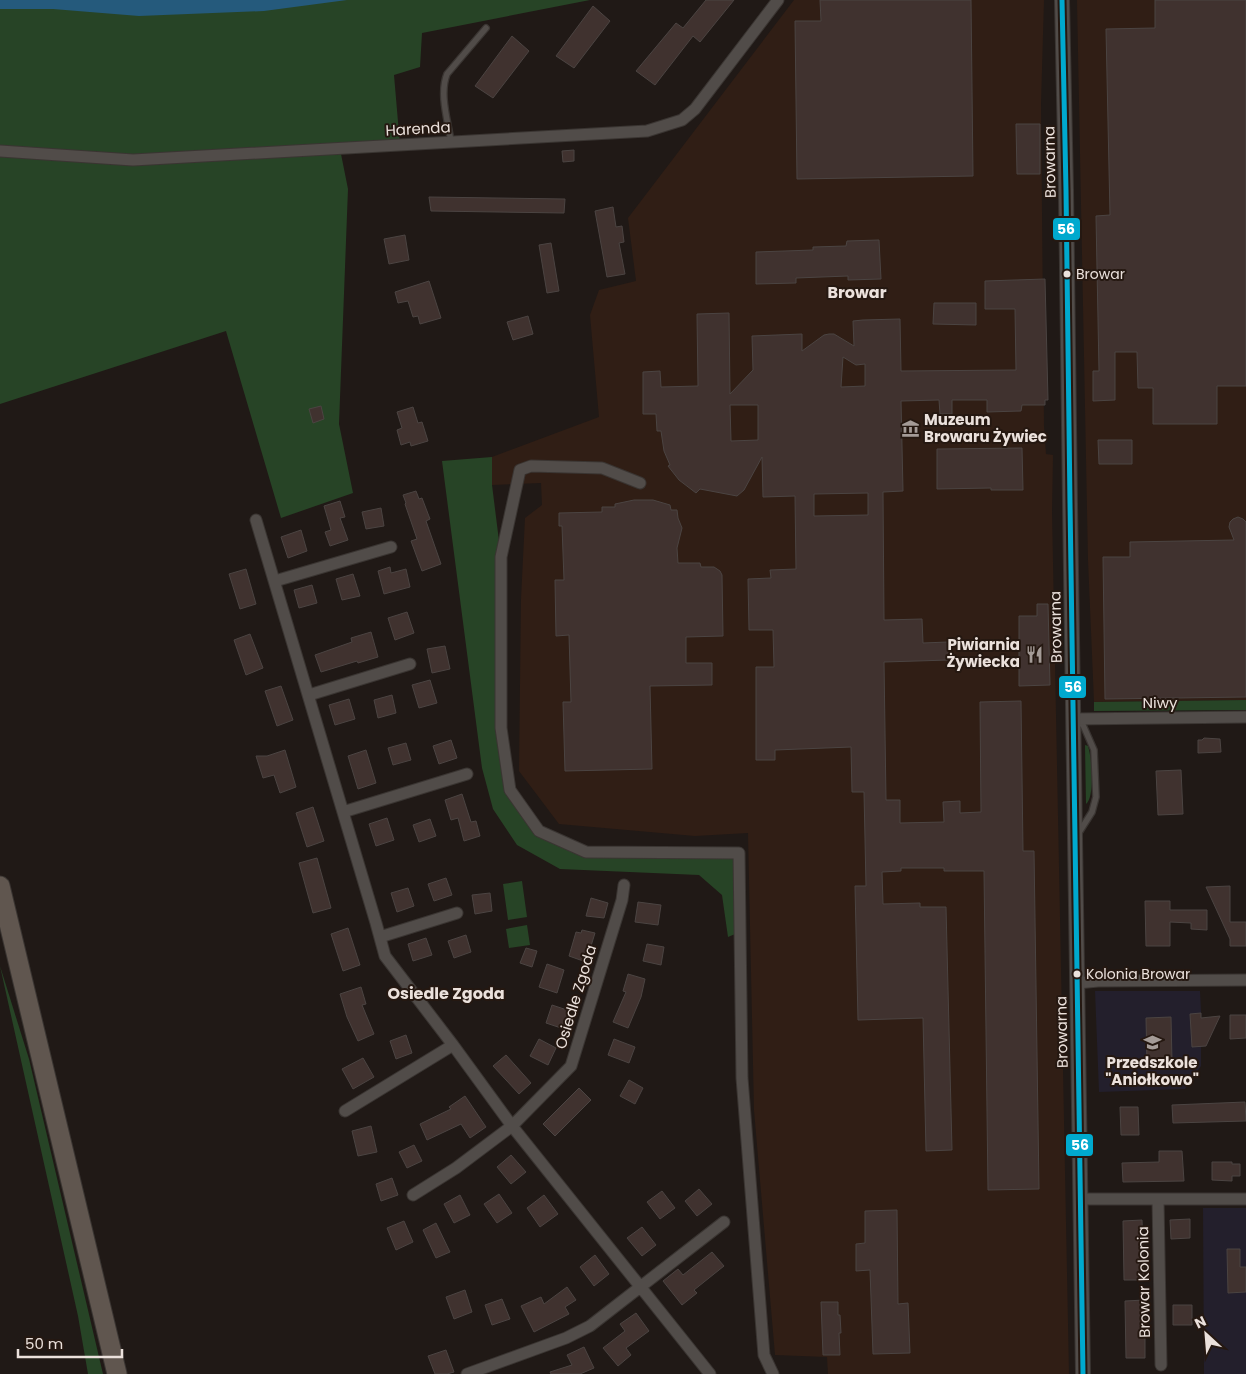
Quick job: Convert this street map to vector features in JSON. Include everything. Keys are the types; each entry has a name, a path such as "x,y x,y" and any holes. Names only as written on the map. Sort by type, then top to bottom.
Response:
{"highway":[{"path":"0,886 117,1374"}],"street":[{"name":"Harenda","path":"0,151 133,160 647,131 682,120 694,109 778,0"},
{"name":"Browarna","path":"1062,0 1083,1374"},
{"path":"640,484 602,468 531,466 520,470 501,557 500,728 510,790 539,831 586,852 739,853 742,1078 764,1355 773,1374"},
{"path":"256,520 309,695 384,956 453,1045 512,1126 710,1374"},
{"path":"275,580 391,547"},
{"path":"309,695 410,664"},
{"name":"Niwy","path":"1074,719 1246,717"},
{"path":"343,812 467,774"},
{"name":"Osiedle Zgoda","path":"413,1195 456,1168 512,1126 571,1066 622,900 624,885"},
{"path":"380,937 457,913"},
{"path":"1077,983 1098,981 1246,980"},
{"path":"345,1111 453,1045"},
{"path":"1080,1199 1246,1198"},
{"name":"Browar Kolonia","path":"1158,1199 1161,1365"},
{"path":"467,1374 566,1338 590,1326 724,1222"}],"lane":[{"path":"450,142 444,82 447,74 486,28"},
{"path":"1074,719 1083,725 1094,750 1096,797 1092,812 1075,837"}],"shaded area":[{"path":"794,0 1044,0 1041,104 1044,426 1046,454 1053,455 1052,512 1069,1374 828,1374 827,1357 775,1355 754,1110 748,833 695,836 559,824 519,771 521,599 525,518 542,505 541,483 492,485 492,457 599,417 590,315 599,290 636,281 628,218"},
{"path":"1077,0 1246,0 1246,700 1094,702 1088,560"},
{"name":"Przedszkole \"Aniołkowo\"","path":"1095,991 1200,991 1202,1029 1210,1037 1206,1046 1201,1047 1201,1066 1185,1089 1099,1092"},
{"path":"1203,1208 1246,1208 1246,1374 1204,1374"}],"green space":[{"path":"0,0 590,0 422,33 420,67 394,75 400,145 340,149 348,189 339,424 353,493 281,518 226,331 0,404"},
{"path":"492,457 492,485 501,557 501,728 510,790 539,831 586,852 739,853 740,932 728,937 722,895 699,875 560,869 517,845 493,809 482,768 442,461"},
{"path":"1246,700 1246,710 1094,711 1094,702"},
{"path":"1085,745 1088,746 1092,777 1091,794 1086,804"},
{"path":"522,881 527,917 508,920 503,884"},
{"path":"527,925 530,945 509,948 506,929"},
{"path":"0,966 29,1059 103,1374 88,1374 78,1316"}],"water":[{"path":"0,0 347,0 264,11 139,16 53,9 0,9"}],"building":[{"path":"706,0 734,0 700,42 693,36 655,85 636,71 676,23 683,28"},
{"path":"820,0 971,0 973,176 797,179 795,21 821,21"},
{"path":"1155,0 1246,0 1246,386 1217,386 1217,424 1153,424 1153,388 1138,388 1137,352 1115,352 1115,400 1093,401 1093,371 1099,371 1096,216 1110,215 1106,29 1155,28"},
{"path":"593,6 610,21 574,68 556,56"},
{"path":"512,36 529,51 493,98 475,86"},
{"path":"1016,124 1040,124 1040,174 1017,174"},
{"path":"574,150 574,161 563,162 562,151"},
{"path":"429,197 565,199 564,213 431,211"},
{"path":"613,207 616,227 622,226 624,242 619,243 625,274 607,277 595,211"},
{"path":"405,235 409,260 389,264 384,239"},
{"path":"879,240 881,279 848,280 848,276 796,278 796,283 756,284 756,252 813,250 813,247 846,246 847,241"},
{"path":"551,243 559,291 547,293 539,245"},
{"path":"1045,279 1048,400 1045,400 1045,405 1022,405 1021,411 987,412 987,400 952,400 952,414 940,414 939,400 901,401 903,491 883,492 884,620 922,619 923,643 948,642 949,660 884,662 886,800 900,800 900,823 944,822 943,802 960,801 960,813 981,812 980,702 1021,701 1023,851 1034,851 1039,1189 988,1190 984,871 944,871 944,868 901,868 901,871 882,872 883,904 920,903 920,907 946,907 952,1150 926,1151 923,1018 858,1020 855,886 866,886 864,792 852,792 851,747 775,750 775,760 756,760 756,667 774,667 773,630 749,630 748,579 771,578 770,570 796,569 795,496 763,497 762,457 744,490 737,496 700,489 696,493 679,480 668,466 670,465 664,451 661,431 657,431 656,414 643,414 643,372 660,371 661,387 698,386 697,314 729,313 730,394 753,370 752,336 802,334 802,351 824,335 829,334 834,334 854,346 853,321 863,320 900,319 901,371 1016,370 1015,309 985,309 985,281","holes":["843,357 856,365 865,364 865,386 841,387","730,405 758,405 758,440 731,441","868,493 868,515 814,516 814,494"]},
{"path":"429,281 441,318 420,324 418,316 413,317 408,301 398,303 395,292"},
{"path":"934,303 976,303 976,325 933,324"},
{"path":"528,316 533,334 513,340 507,322"},
{"path":"321,406 324,419 313,423 309,409"},
{"path":"413,407 418,423 422,422 428,441 411,446 410,442 401,445 397,430 402,428 397,412"},
{"path":"1098,440 1132,440 1132,464 1099,464"},
{"path":"1022,448 1023,490 991,490 991,488 937,489 937,449"},
{"path":"416,491 419,499 422,498 430,519 426,521 441,564 422,571 411,541 417,539 403,495"},
{"path":"634,500 653,500 670,505 671,510 677,510 682,528 677,548 678,563 700,563 701,567 714,567 722,575 723,636 686,637 686,663 712,663 712,685 650,686 652,769 565,771 563,702 571,702 569,635 556,636 555,580 564,580 562,526 559,526 559,513 602,512 602,507 615,507 615,504"},
{"path":"340,501 345,517 340,518 348,540 330,546 325,532 331,530 324,506"},
{"path":"381,508 384,526 366,529 362,512"},
{"path":"1238,517 1246,522 1246,697 1105,699 1103,557 1130,557 1130,542 1234,540 1229,527 1230,522"},
{"path":"301,530 307,551 288,558 281,537"},
{"path":"390,567 391,573 406,569 410,587 384,594 378,571"},
{"path":"246,569 256,604 240,609 229,574"},
{"path":"353,574 360,596 342,600 336,579"},
{"path":"312,585 317,603 299,608 294,590"},
{"name":"Piwiarnia Żywiecka","path":"1037,604 1048,604 1050,685 1019,686 1019,616 1037,616"},
{"path":"407,612 414,633 395,640 388,618"},
{"path":"371,632 378,657 321,672 315,655 352,642 351,638"},
{"path":"250,634 263,668 246,675 234,640"},
{"path":"445,646 450,669 432,673 427,649"},
{"path":"430,680 437,703 419,708 412,685"},
{"path":"281,686 293,720 277,726 265,691"},
{"path":"392,695 396,713 378,718 374,700"},
{"path":"349,699 355,719 335,725 329,705"},
{"path":"1204,738 1220,739 1221,752 1198,753 1198,740"},
{"path":"451,740 457,758 439,764 433,746"},
{"path":"406,743 411,760 393,765 388,748"},
{"path":"285,750 296,787 280,793 274,775 263,778 256,756 267,756"},
{"path":"366,750 376,783 358,789 348,756"},
{"path":"1181,770 1183,814 1158,815 1156,771"},
{"path":"462,794 471,822 476,821 480,836 464,841 458,818 451,820 445,800"},
{"path":"313,807 324,841 307,847 296,813"},
{"path":"387,818 394,840 376,846 369,824"},
{"path":"430,819 436,836 419,842 413,825"},
{"path":"317,858 331,908 313,913 299,863"},
{"path":"446,878 452,895 434,901 428,884"},
{"path":"1230,886 1230,922 1246,922 1246,946 1230,946 1230,939 1206,887"},
{"path":"408,888 414,906 397,912 391,893"},
{"path":"490,893 492,911 475,914 472,895"},
{"path":"591,898 608,903 604,918 586,916"},
{"path":"1145,901 1170,901 1170,910 1207,910 1207,930 1191,929 1191,923 1170,922 1170,946 1146,946"},
{"path":"638,902 661,905 658,925 635,922"},
{"path":"348,928 360,965 343,971 331,934"},
{"path":"582,930 595,933 586,962 569,956 576,932 581,933"},
{"path":"466,935 471,952 454,958 448,941"},
{"path":"426,938 432,955 413,961 408,944"},
{"path":"647,944 664,947 661,965 643,961"},
{"path":"526,948 537,951 532,967 520,963"},
{"path":"547,964 564,970 557,993 539,987"},
{"path":"628,974 645,979 641,997 628,1028 613,1022 626,992 623,991"},
{"path":"361,987 366,1004 362,1005 374,1034 358,1041 347,1017 340,994"},
{"path":"552,1005 570,1011 564,1029 546,1023"},
{"path":"1201,1013 1201,1018 1220,1016 1206,1046 1192,1047 1190,1014"},
{"path":"1230,1015 1246,1015 1246,1038 1230,1039"},
{"name":"Przedszkole \"Aniołkowo\"","path":"1171,1017 1172,1062 1147,1063 1146,1018"},
{"path":"406,1035 412,1053 396,1059 390,1041"},
{"path":"539,1039 556,1048 548,1065 530,1056"},
{"path":"614,1039 635,1047 629,1063 608,1055"},
{"path":"506,1055 531,1083 519,1094 493,1066"},
{"path":"363,1058 374,1077 353,1089 342,1069"},
{"path":"629,1080 643,1088 635,1104 620,1096"},
{"path":"579,1088 591,1100 555,1136 543,1124"},
{"path":"465,1096 486,1127 470,1138 461,1124 427,1140 420,1124 451,1109 449,1107"},
{"path":"1245,1102 1246,1121 1173,1123 1172,1105"},
{"path":"1120,1107 1138,1107 1139,1135 1121,1135"},
{"path":"371,1126 377,1152 358,1156 352,1131"},
{"path":"414,1145 422,1161 407,1168 399,1152"},
{"path":"1159,1151 1182,1151 1184,1181 1123,1182 1122,1163 1159,1162"},
{"path":"511,1155 526,1172 511,1184 497,1167"},
{"path":"1212,1162 1240,1164 1240,1176 1232,1176 1232,1181 1212,1180"},
{"path":"392,1178 398,1195 381,1201 376,1184"},
{"path":"699,1189 712,1204 697,1216 685,1201"},
{"path":"662,1191 675,1208 660,1219 647,1202"},
{"path":"499,1194 512,1213 497,1223 484,1204"},
{"path":"460,1195 470,1215 454,1223 444,1204"},
{"path":"544,1195 558,1214 540,1227 527,1208"},
{"path":"897,1210 898,1304 908,1303 910,1353 873,1354 870,1270 856,1271 856,1244 865,1243 865,1211"},
{"path":"1190,1219 1190,1238 1171,1239 1170,1220"},
{"path":"1142,1220 1144,1280 1124,1280 1123,1221"},
{"path":"404,1221 413,1242 396,1250 387,1228"},
{"path":"436,1223 450,1252 436,1258 423,1230"},
{"path":"642,1227 656,1245 642,1256 627,1238"},
{"path":"1227,1249 1240,1249 1240,1267 1246,1267 1246,1292 1228,1293"},
{"path":"712,1252 724,1266 694,1290 697,1293 682,1305 663,1281 678,1269 683,1275"},
{"path":"595,1255 609,1274 594,1286 580,1267"},
{"path":"567,1287 576,1300 565,1307 569,1314 534,1332 521,1306 541,1297 544,1304"},
{"path":"465,1290 472,1312 454,1319 446,1297"},
{"path":"502,1299 510,1319 492,1325 485,1305"},
{"path":"1145,1300 1145,1358 1126,1358 1125,1301"},
{"path":"821,1302 838,1302 841,1333 839,1333 840,1355 823,1355"},
{"path":"1173,1305 1192,1305 1192,1325 1173,1325"},
{"path":"636,1313 649,1331 626,1348 631,1355 618,1366 603,1348 625,1331 620,1324"},
{"path":"584,1347 594,1368 580,1374 551,1374 550,1372 572,1365 567,1355"},
{"path":"446,1350 454,1372 435,1374 428,1356"}],"transit line":[{"name":"56","path":"1062,0 1083,1374"}],"place":[{"name":"Browar","path":"1067,274"},
{"name":"Muzeum Browaru Żywiec","path":"910,429"},
{"name":"Piwiarnia Żywiecka","path":"1034,654"},
{"name":"Kolonia Browar","path":"1077,974"},
{"name":"Przedszkole \"Aniołkowo\"","path":"1152,1042"}],"district":[{"name":"Browar","path":"857,292"},
{"name":"Osiedle Zgoda","path":"446,993"}]}
